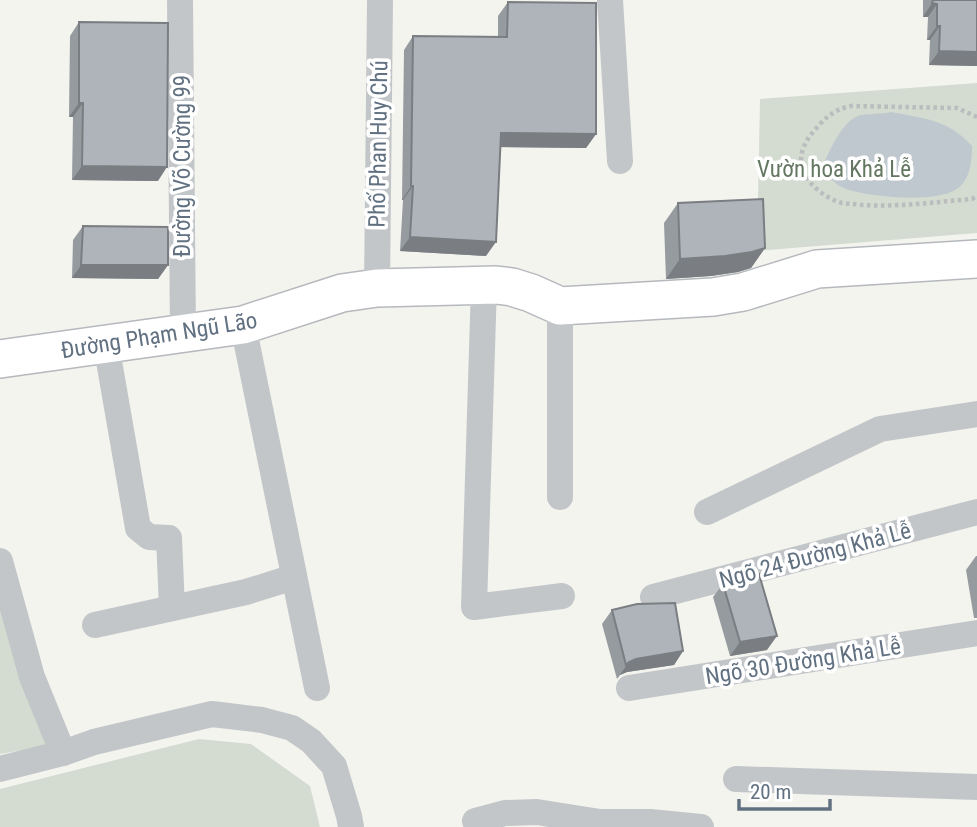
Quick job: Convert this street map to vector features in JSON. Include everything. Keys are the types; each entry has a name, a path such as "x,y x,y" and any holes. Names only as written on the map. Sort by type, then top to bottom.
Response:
{"street":[{"name":"Đường Võ Cường 99","path":"180,0 183,333"},
{"name":"Phố Phan Huy Chú","path":"377,288 380,0"},
{"path":"610,0 620,161"},
{"name":"Đường Phạm Ngũ Lão","path":"0,359 243,325 342,293 377,288 484,285 512,287 559,306 713,297 743,292 817,269 977,259"},
{"path":"484,285 474,607 562,596"},
{"path":"559,306 560,497"},
{"path":"243,325 317,688"},
{"path":"106,344 138,528 149,537 169,538 172,608"},
{"path":"707,512 880,429 977,414"},
{"name":"Ngõ 24 Đường Khả Lễ","path":"653,597 977,512"},
{"path":"0,561 32,677 63,753"},
{"path":"95,625 246,592 294,577"},
{"name":"Ngõ 30 Đường Khả Lễ","path":"629,688 977,633"},
{"path":"0,769 94,742 212,714 262,720 292,728 311,741 334,766 351,827"},
{"path":"736,779 977,787"},
{"path":"475,821 505,813 537,812 600,822 650,822 701,827"}],"path":[{"path":"977,117 957,108 839,108 830,114 807,140 801,155 803,169 811,183 824,197 844,203 888,206 972,199 977,196"}],"green space":[{"name":"Vườn hoa Khả Lễ","path":"977,83 977,233 757,251 760,99"},
{"path":"0,576 47,746 0,754"},
{"path":"199,739 251,744 310,786 320,827 0,827 0,789"}],"shaded area":[{"path":"891,112 945,125 972,146 969,171 960,186 945,194 917,198 856,192 832,180 823,166 847,124 860,115"}],"building":[{"path":"933,0 977,0 977,52 939,51 940,26 937,26 937,4 932,3"},
{"path":"508,2 596,3 596,134 501,133 496,242 410,237 413,186 413,36 507,37"},
{"path":"79,22 168,23 167,167 82,166 83,103 79,103"},
{"path":"763,199 765,248 725,256 680,259 678,203"},
{"path":"83,226 168,227 168,265 81,265"},
{"path":"759,574 777,636 740,642 723,584"},
{"path":"675,603 683,651 636,659 626,665 612,610 637,604"}]}
